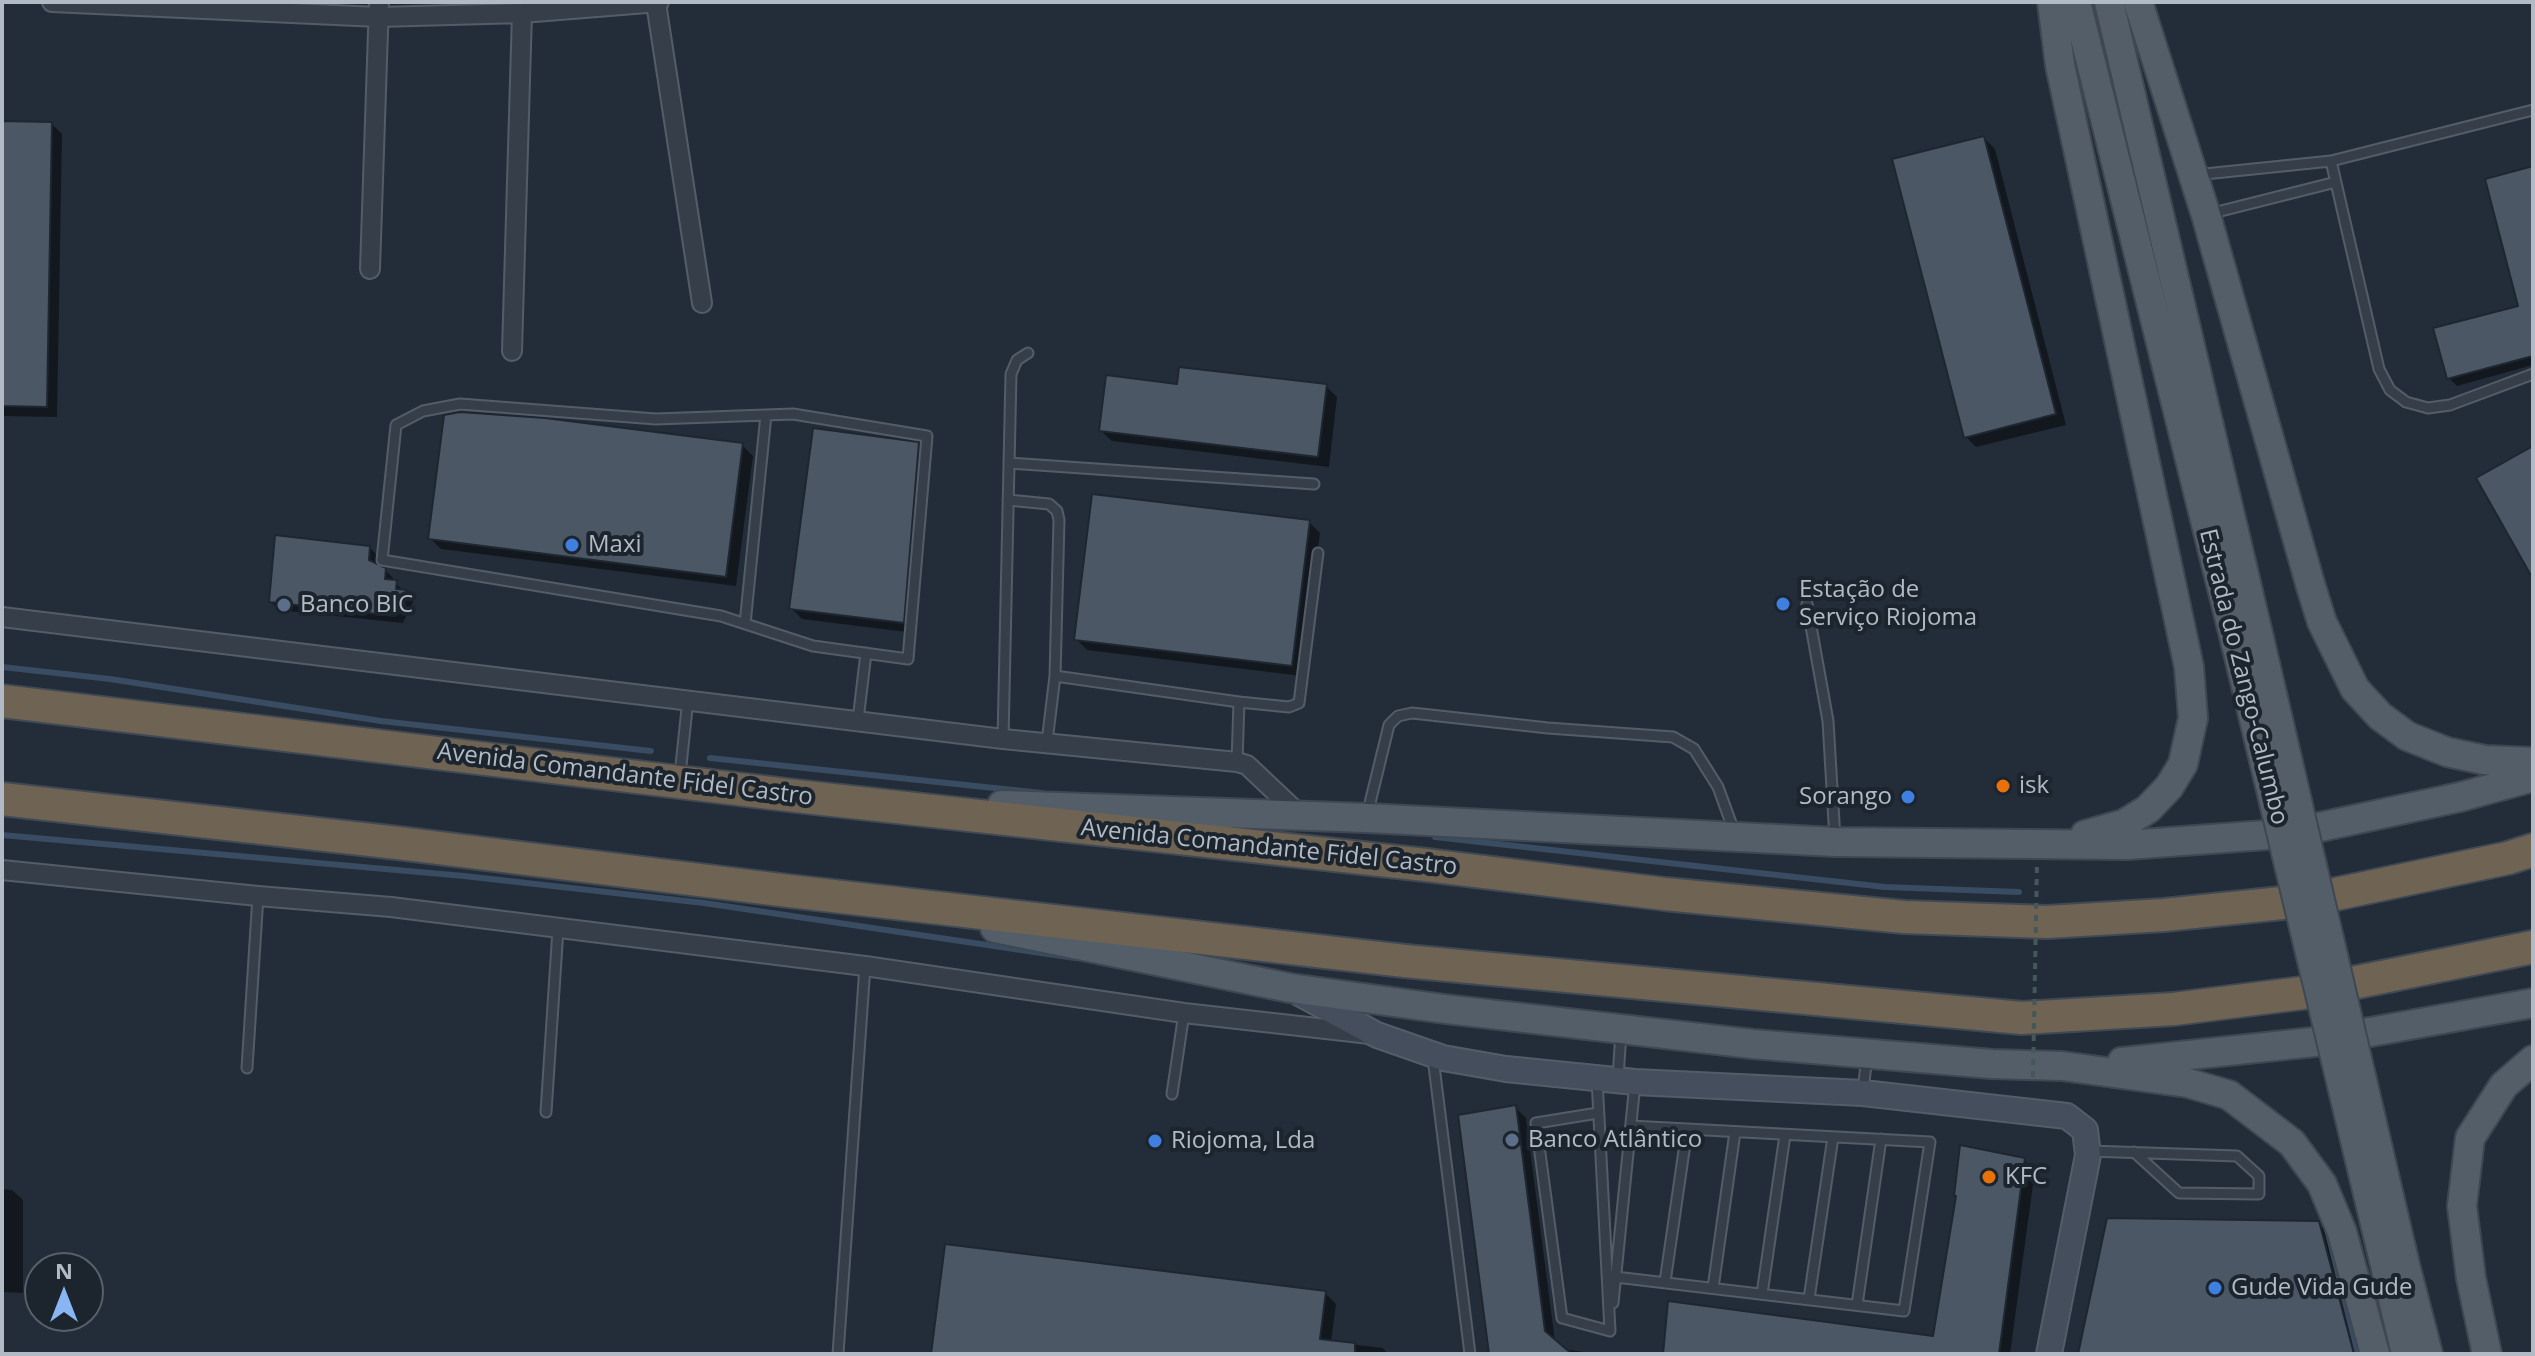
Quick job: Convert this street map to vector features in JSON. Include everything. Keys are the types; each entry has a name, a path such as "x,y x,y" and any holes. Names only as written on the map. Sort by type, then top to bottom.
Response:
{"highway":[{"name":"Avenida Comandante Fidel Castro","path":"2,701 796,796 1665,894 1904,917 2025,922 2164,915 2282,903 2533,850"},
{"path":"2,799 1405,961 2022,1018 2174,1009 2302,993 2533,947"}],"main road":[{"path":"1977,845 2052,840 2124,824 2148,809 2169,787 2183,764 2193,718 2189,667 2060,65 2052,2"},
{"name":"Estrada do Zango-Calumbo","path":"2076,2 2248,641"},
{"name":"Estrada do Zango-Calumbo","path":"2109,2 2248,641 2396,1267 2406,1354"},
{"path":"2138,2 2206,215 2322,622 2355,689 2380,716 2407,736 2447,752 2485,760 2533,762"},
{"path":"796,796 1367,818 1836,842 2127,845 2266,835 2391,813 2533,777"},
{"path":"789,891 1052,938 1290,988 1621,1029 1867,1054 2062,1066 2188,1083 2229,1095 2292,1143 2322,1184 2342,1232 2375,1354"},
{"path":"2062,1066 2314,1042 2533,1003"},
{"path":"2487,1354 2471,1278 2462,1206 2470,1138 2504,1085 2533,1060"},
{"name":"Estrada do Zango-Calumbo","path":"2396,1267 2428,1354"}],"street":[{"path":"52,2 522,13 658,2 702,303"},
{"path":"370,269 379,9"},
{"path":"512,351 522,13"},
{"path":"2,617 1003,739 1237,762 1247,765 1301,816"},
{"path":"2,870 391,907 865,966 1184,1013 1377,1035"},
{"path":"1290,988 1377,1035 1433,1055 1506,1069 1616,1081 1863,1093 2067,1116 2085,1130 2088,1151 2049,1354"}],"lane":[{"path":"2194,175 2331,161 2533,110"},
{"path":"2331,161 2379,369 2390,390 2406,402 2428,408 2450,405 2533,374"},
{"path":"2206,215 2336,182"},
{"path":"1003,739 1011,374 1017,360 1028,353"},
{"path":"460,404 656,419 766,415 793,414 927,436 908,659 813,646 721,616 382,560 396,425 423,411 460,404"},
{"path":"745,624 766,415"},
{"path":"1009,463 1314,484"},
{"path":"1008,500 1049,504 1057,511 1059,520 1055,676 1047,742"},
{"path":"1055,676 1239,702 1289,707 1299,703 1318,553"},
{"path":"1807,604 1828,721 1836,842"},
{"path":"858,720 866,653"},
{"path":"679,781 688,699"},
{"path":"1237,762 1239,702"},
{"path":"1367,818 1389,725 1398,716 1412,713 1548,728 1673,737 1694,749 1702,761 1718,787 1736,837"},
{"path":"247,1068 258,896"},
{"path":"546,1112 558,929"},
{"path":"838,1354 865,966"},
{"path":"1172,1094 1184,1013"},
{"path":"1612,1276 1598,1113 1616,1081 1621,1029"},
{"path":"1863,1093 1867,1054"},
{"path":"1433,1055 1470,1354"},
{"path":"1598,1113 1536,1123 1562,1318 1610,1331 1612,1276 1631,1126 1616,1081"},
{"path":"1612,1276 1904,1311 1930,1142 1631,1126"},
{"path":"1665,1282 1687,1130"},
{"path":"1713,1288 1735,1132"},
{"path":"1762,1294 1785,1135"},
{"path":"1809,1299 1833,1137"},
{"path":"1857,1305 1881,1139"},
{"path":"2088,1151 2134,1152 2237,1156 2259,1176 2259,1194 2179,1193 2134,1152"}],"path":[{"path":"2033,1077 2037,864"}],"building":[{"path":"2,121 52,122 47,407 2,406"},
{"path":"1984,136 2056,414 1964,438 1892,159"},
{"path":"2533,166 2533,356 2447,379 2433,328 2518,306 2485,179"},
{"path":"1179,367 1327,384 1318,457 1099,431 1106,375 1177,384"},
{"path":"460,412 545,418 743,443 726,577 428,539 444,415"},
{"path":"813,428 919,442 904,623 789,609"},
{"path":"2533,446 2533,579 2476,478"},
{"path":"1092,494 1310,520 1292,666 1074,640"},
{"path":"275,535 370,546 369,560 386,568 385,579 397,580 396,589 407,590 395,616 269,602"},
{"path":"1516,1105 1545,1331 1572,1354 1489,1354 1458,1115"},
{"path":"1960,1145 2025,1158 1999,1354 1663,1354 1668,1301 1933,1336 1956,1196"},
{"name":"Gude Vida Gude","path":"2107,1218 2319,1221 2354,1354 2078,1354"},
{"path":"945,1244 1326,1291 1320,1339 1355,1343 1355,1354 931,1354"}],"waterway":[{"path":"2,667 110,679 381,721 651,751"},
{"path":"710,758 1042,793"},
{"path":"2,835 464,876 704,903 1075,958"},
{"path":"1435,837 1885,887 2019,892"},
{"path":"2327,1229 2358,1354"}],"place":[{"name":"Maxi","path":"572,545"},
{"name":"Estação de Serviço Riojoma","path":"1783,604"},
{"name":"Banco BIC","path":"284,605"},
{"name":"isk","path":"2003,786"},
{"name":"Sorango","path":"1908,797"},
{"name":"Banco Atlântico","path":"1512,1140"},
{"name":"Riojoma, Lda","path":"1155,1141"},
{"name":"KFC","path":"1989,1177"},
{"name":"Gude Vida Gude","path":"2215,1288"}]}
